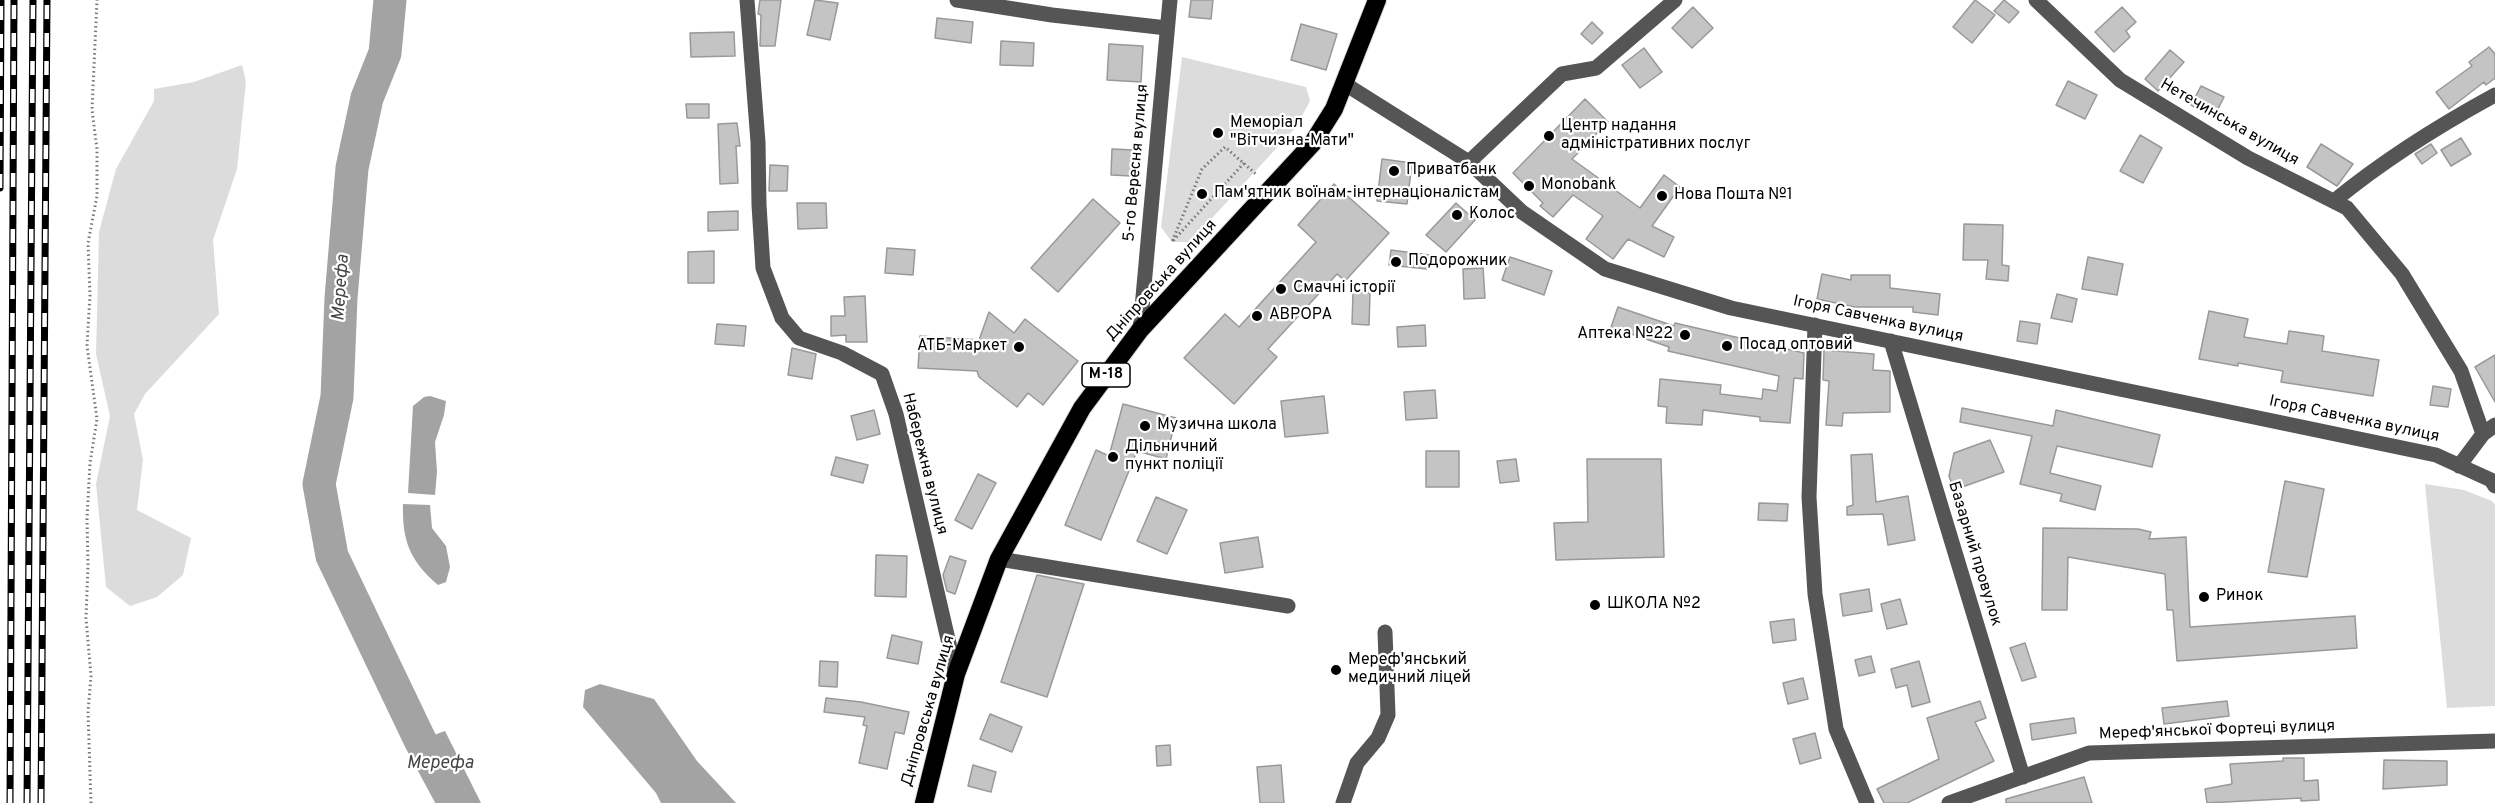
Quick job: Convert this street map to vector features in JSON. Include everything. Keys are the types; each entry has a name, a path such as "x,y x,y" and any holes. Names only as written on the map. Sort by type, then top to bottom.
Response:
{"highway":[{"name":"Дніпровська вулиця","path":"924,803 956,674 999,559 1082,408 1140,330 1312,144 1334,109 1377,0"}],"street":[{"name":"Набережна вулиця","path":"747,0 758,141 763,268 782,318 799,338 842,353 882,374 896,414 956,674"},
{"path":"957,0 1052,15 1167,28"},
{"name":"5-го Вересня вулиця","path":"1140,330 1170,0"},
{"path":"1469,162 1562,74 1596,68 1675,0"},
{"name":"Нетечинська вулиця","path":"2036,0 2120,80 2247,158 2347,208 2402,274 2461,371 2489,430"},
{"name":"Ігоря Савченка вулиця","path":"1345,84 1469,162 1522,212 1605,269 1731,308 2436,455 2494,482"},
{"path":"2334,201 2361,178 2434,129 2495,95"},
{"path":"1815,325 1809,497 1815,594 1836,729 1867,803"},
{"name":"Базарний провулок","path":"1891,341 2023,777"},
{"path":"2459,466 2489,430"},
{"path":"999,559 1288,606"},
{"path":"1343,803 1357,763 1378,738 1388,715 1385,632"},
{"name":"Мереф'янської Фортеці вулиця","path":"1949,803 2089,753 2495,741"}],"path":[{"path":"91,803 88,712 91,676 86,618 87,519 90,464 96,419 87,346 90,295 88,243 96,196 96,149 92,110 97,0"},
{"path":"1244,163 1172,242 1202,169 1225,147 1244,163 1257,175"}],"shaded area":[{"path":"1182,57 1306,87 1310,101 1296,127 1190,242 1172,242 1161,227"},
{"path":"242,65 246,82 237,169 213,240 219,314 145,394 134,414 143,460 137,510 191,538 183,575 157,597 130,606 106,587 96,484 110,416 96,354 99,232 116,169 154,101 154,89 194,82"},
{"path":"2425,484 2464,490 2492,501 2495,505 2495,706 2447,708"}],"water":[{"path":"430,396 446,401 435,442 437,472 435,495 408,493 413,406 424,397"},
{"path":"403,504 430,505 432,528 446,546 450,567 446,582 438,585 414,559 406,540"},
{"path":"600,684 654,699 697,761 736,803 661,803 656,793 583,707 585,690"},
{"name":"Мерефа","path":"445,731 481,803 444,803 418,767 420,740"}],"building":[{"path":"760,0 781,0 775,46 760,46 761,15 758,14"},
{"path":"815,0 838,3 830,40 807,35"},
{"path":"1191,0 1213,0 1211,19 1189,17"},
{"path":"1975,0 1995,15 1972,43 1953,27"},
{"path":"2004,0 2019,12 2009,23 1994,11"},
{"path":"1693,7 1713,28 1692,48 1672,28"},
{"path":"2122,7 2136,22 2126,31 2130,37 2114,52 2095,32"},
{"path":"937,18 973,22 971,43 935,38"},
{"path":"1592,22 1603,33 1592,44 1581,34"},
{"path":"1301,24 1337,34 1326,70 1291,60"},
{"path":"734,32 735,56 691,57 690,33"},
{"path":"1001,41 1034,43 1033,66 1000,65"},
{"path":"1109,44 1143,46 1141,82 1107,80"},
{"path":"2489,47 2495,54 2495,78 2486,85 2484,82 2449,109 2436,92 2472,66 2469,62"},
{"path":"1644,48 1662,72 1640,88 1622,65"},
{"path":"2170,50 2184,62 2158,91 2145,79"},
{"path":"2068,81 2097,95 2085,119 2056,105"},
{"path":"2201,86 2224,97 2214,117 2191,105"},
{"path":"1585,99 1608,122 1572,159 1640,208 1664,175 1680,187 1652,226 1674,237 1664,257 1628,239 1613,259 1586,239 1603,216 1573,195 1553,217 1540,206 1543,203 1513,173"},
{"path":"686,104 709,104 709,118 687,118"},
{"path":"737,123 740,146 736,146 738,183 720,184 718,124"},
{"path":"2140,135 2162,148 2143,183 2120,171"},
{"path":"2461,138 2471,154 2451,166 2441,150"},
{"path":"2321,144 2353,164 2337,186 2307,167"},
{"path":"2431,144 2437,153 2422,164 2415,154"},
{"path":"1112,149 1134,150 1132,176 1111,175"},
{"path":"1382,159 1412,163 1407,204 1377,201"},
{"path":"770,165 788,166 787,191 769,191"},
{"path":"1334,184 1389,233 1345,281 1337,274 1268,349 1277,357 1234,404 1184,358 1225,314 1239,327 1316,242 1298,225"},
{"path":"1093,199 1120,223 1058,292 1031,268"},
{"path":"797,203 826,203 827,228 798,229"},
{"path":"1456,203 1475,220 1446,252 1426,235"},
{"path":"738,211 738,230 708,231 708,212"},
{"path":"1964,224 2003,225 2002,265 2009,266 2008,281 1986,279 1988,260 1963,260"},
{"path":"887,248 915,250 913,275 885,273"},
{"path":"1391,250 1429,255 1427,269 1389,265"},
{"path":"714,251 714,283 688,283 688,252"},
{"path":"1510,257 1552,271 1544,295 1502,280"},
{"path":"2088,257 2123,264 2117,295 2082,289"},
{"path":"1483,268 1485,298 1464,299 1463,269"},
{"path":"1822,274 1851,280 1851,275 1890,275 1890,288 1940,294 1938,315 1913,312 1913,307 1855,307 1817,299"},
{"path":"1353,292 1370,293 1369,325 1352,324"},
{"path":"2057,294 2077,299 2072,322 2051,318"},
{"path":"865,296 867,342 846,342 846,335 831,336 831,316 845,316 844,297"},
{"path":"1618,307 1674,326 1675,323 1804,353 1803,379 1794,378 1790,423 1760,421 1760,417 1703,410 1702,425 1666,423 1667,407 1658,406 1660,379 1721,385 1720,394 1762,399 1763,389 1777,391 1779,376 1668,351 1669,347 1611,327"},
{"path":"2209,311 2248,319 2244,337 2287,344 2289,331 2324,336 2322,351 2379,360 2373,396 2281,382 2283,371 2199,359"},
{"name":"АТБ-Маркет","path":"989,312 1014,333 1025,319 1078,361 1043,405 1028,393 1017,407 979,377 977,371 918,368 920,336 979,340"},
{"path":"2020,321 2040,324 2037,344 2017,341"},
{"path":"717,324 746,326 744,346 715,344"},
{"path":"1425,325 1426,346 1398,347 1397,327"},
{"path":"792,348 816,354 812,379 788,375"},
{"path":"1824,350 1874,354 1873,370 1890,371 1890,412 1843,413 1842,426 1826,425 1829,381 1823,380"},
{"path":"2495,355 2495,402 2475,367"},
{"path":"2433,386 2451,389 2448,407 2430,405"},
{"path":"1435,390 1437,418 1406,420 1404,392"},
{"path":"1324,396 1328,433 1285,437 1281,401"},
{"path":"1123,404 1176,418 1166,459 1137,451 1101,540 1065,525 1096,450 1109,456"},
{"path":"1962,408 2053,426 2056,410 2160,435 2152,467 2057,446 2050,473 2101,486 2095,510 2060,501 2062,494 2020,484 2032,436 1960,422"},
{"path":"874,410 880,434 857,440 851,416"},
{"path":"1990,440 2004,472 1954,490 1949,476 1954,453"},
{"path":"1426,451 1459,451 1459,487 1426,487"},
{"path":"1872,454 1876,502 1908,496 1915,540 1888,545 1883,514 1847,515 1847,507 1853,505 1851,455"},
{"path":"836,457 868,465 863,483 831,475"},
{"path":"1516,459 1519,481 1500,483 1497,461"},
{"path":"1587,459 1661,459 1664,557 1556,560 1554,523 1588,522"},
{"path":"978,474 996,483 972,529 955,520"},
{"path":"2285,481 2324,489 2307,577 2268,572"},
{"path":"1156,497 1187,510 1167,554 1137,541"},
{"path":"1759,503 1788,504 1787,521 1758,520"},
{"path":"2043,528 2138,529 2151,532 2149,539 2186,537 2190,627 2355,616 2357,648 2177,661 2173,610 2167,610 2165,574 2068,557 2067,610 2042,610"},
{"path":"1258,537 1263,567 1225,573 1220,543"},
{"path":"876,555 907,556 906,597 875,596"},
{"path":"950,556 966,561 955,594 947,591 943,575"},
{"path":"1037,575 1084,584 1047,697 1001,682"},
{"path":"1869,589 1872,611 1843,616 1840,594"},
{"path":"1900,599 1907,624 1887,629 1881,604"},
{"path":"1794,619 1796,640 1773,643 1770,622"},
{"path":"892,635 922,642 918,664 887,658"},
{"path":"2025,643 2036,677 2022,681 2010,648"},
{"path":"1871,656 1875,672 1859,676 1855,660"},
{"path":"820,661 838,662 837,687 819,686"},
{"path":"1919,661 1930,702 1912,707 1907,685 1896,688 1891,669"},
{"path":"1803,678 1808,699 1788,704 1783,683"},
{"path":"826,698 861,702 909,712 904,734 895,732 887,769 859,763 867,726 863,725 865,717 824,712"},
{"path":"1980,701 1986,718 1975,722 1994,761 1907,803 1884,803 1877,789 1939,759 1927,718"},
{"path":"2227,701 2229,716 2164,724 2162,708"},
{"path":"990,714 1022,727 1012,752 980,739"},
{"path":"2074,718 2076,733 2032,740 2030,724"},
{"path":"1815,733 1821,758 1800,764 1793,739"},
{"path":"1170,745 1171,765 1157,766 1156,746"},
{"path":"2283,758 2304,758 2304,781 2318,780 2319,800 2301,801 2301,798 2207,803 2205,789 2232,784 2230,764 2283,761"},
{"path":"2384,760 2447,761 2447,785 2383,789"},
{"path":"973,765 996,772 991,792 968,786"},
{"path":"1281,765 1284,803 1260,803 1257,767"},
{"path":"2084,777 2092,803 2006,803 2006,799"}],"waterway":[{"name":"Мерефа","path":"390,0 385,53 367,98 352,168 341,298 337,397 319,484 332,556 420,740 454,803"}],"railway":[{"path":"0,188 1,0"},
{"path":"10,803 14,0"},
{"path":"27,803 33,0"},
{"path":"41,803 47,0"}],"place":[{"name":"Меморіал \"Вітчизна-Мати\"","path":"1218,133"},
{"name":"Центр надання адміністративних послуг","path":"1549,136"},
{"name":"Приватбанк","path":"1394,171"},
{"name":"Monobank","path":"1529,186"},
{"name":"Пам'ятник воїнам-інтернаціоналістам","path":"1202,194"},
{"name":"Нова Пошта №1","path":"1662,196"},
{"name":"Колос","path":"1457,215"},
{"name":"Подорожник","path":"1396,262"},
{"name":"Смачні історії","path":"1281,289"},
{"name":"АВРОРА","path":"1257,316"},
{"name":"Аптека №22","path":"1685,335"},
{"name":"Посад оптовий","path":"1727,346"},
{"name":"АТБ-Маркет","path":"1019,347"},
{"name":"Музична школа","path":"1145,426"},
{"name":"Дільничний пункт поліції","path":"1113,457"},
{"name":"Ринок","path":"2204,597"},
{"name":"ШКОЛА №2","path":"1595,605"},
{"name":"Мереф'янський медичний ліцей","path":"1336,670"}]}
